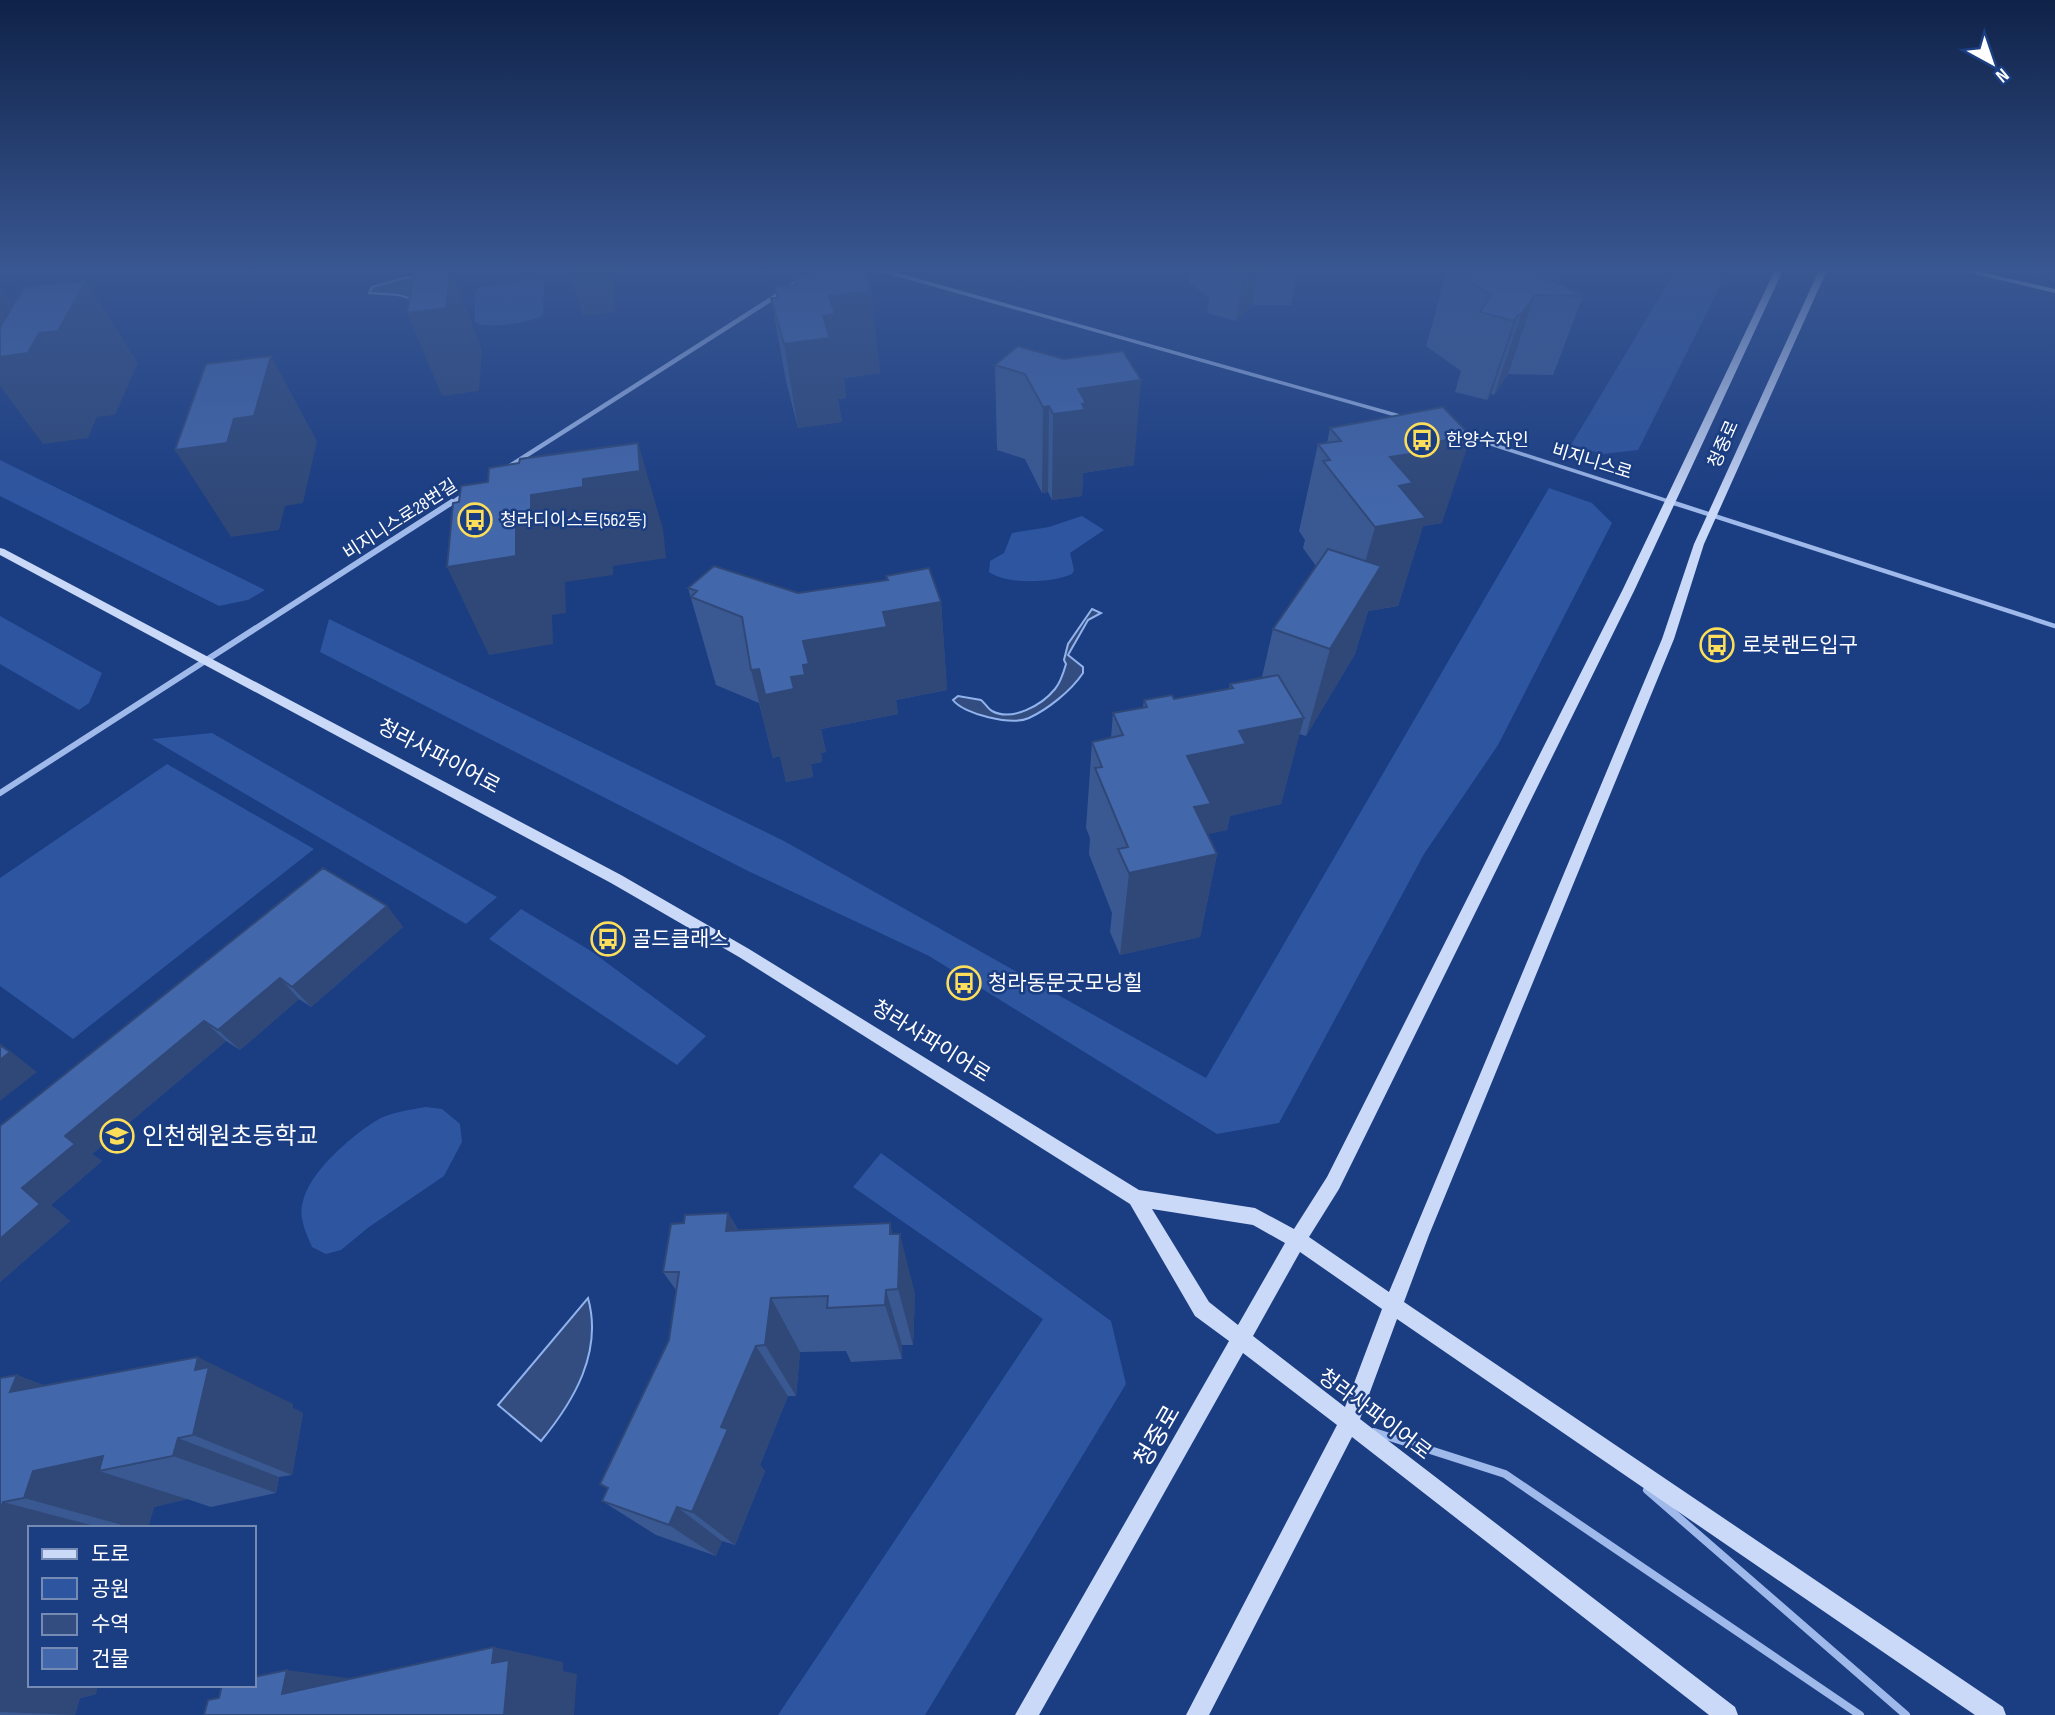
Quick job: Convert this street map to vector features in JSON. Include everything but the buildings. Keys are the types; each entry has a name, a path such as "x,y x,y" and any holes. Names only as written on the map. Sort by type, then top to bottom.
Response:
{"main road":[{"name":"청중로","path":"1026,1715 1297,1240 1334,1183 1671,500 1742,348"},
{"name":"청중로","path":"1395,1306 1420,1235 1668,639 1699,544 1789,348"},
{"name":"청라사파이어로","path":"0,551 209,659 681,916 1136,1198 1202,1310 1727,1715"},
{"path":"1136,1198 1255,1217 1297,1240 1995,1715"},
{"path":"1197,1715 1348,1424 1395,1306"}],"street":[{"path":"503,470 694,348"},
{"name":"비지니스로28번길","path":"0,793 468,492"}],"lane":[{"path":"1158,348 1406,418"},
{"name":"비지니스로","path":"1454,432 1715,514 2055,626"},
{"path":"1348,1424 1505,1474 1860,1715"},
{"path":"1578,1430 1906,1715"}],"green space":[{"path":"1629,348 1689,348 1638,450 1603,454 1571,445"},
{"path":"0,460 265,590 248,600 219,606 0,496"},
{"path":"1549,488 1592,503 1612,523 1498,745 1424,854 1279,1123 1217,1134 929,956 748,871 320,652 329,619 784,841 1206,1078"},
{"path":"1082,516 1104,530 1070,553 1074,570 1072,574 1054,579 1018,581 989,572 990,561 1004,553 1012,533 1049,527"},
{"path":"0,616 102,673 89,703 79,710 0,664"},
{"path":"212,733 497,897 466,924 152,739"},
{"path":"167,764 314,849 73,1039 0,986 0,878"},
{"path":"521,909 591,951 706,1036 677,1065 489,939"},
{"path":"426,1107 442,1109 460,1124 462,1142 444,1176 369,1227 341,1250 326,1254 312,1247 301,1213 307,1190 322,1167 342,1146 374,1122 406,1110"},
{"path":"881,1153 1111,1321 1126,1384 925,1715 778,1715 1043,1319 853,1187"}],"water":[{"path":"1092,609 1101,613 1088,620 1068,655 1083,667 1083,673 1066,693 1044,710 1021,720 1000,720 967,710 953,700 958,696 981,700 991,710 1000,714 1017,713 1035,706 1057,686 1066,664 1064,660 1068,644"},
{"path":"588,1298 592,1338 582,1375 564,1409 541,1441 498,1405"}],"place":[{"name":"한양수자인","path":"1422,440"},
{"name":"청라디이스트(562동)","path":"475,520"},
{"name":"로봇랜드입구","path":"1717,645"},
{"name":"골드클래스","path":"608,939"},
{"name":"청라동문굿모닝힐","path":"964,983"},
{"name":"인천혜원초등학교","path":"117,1136"}]}
